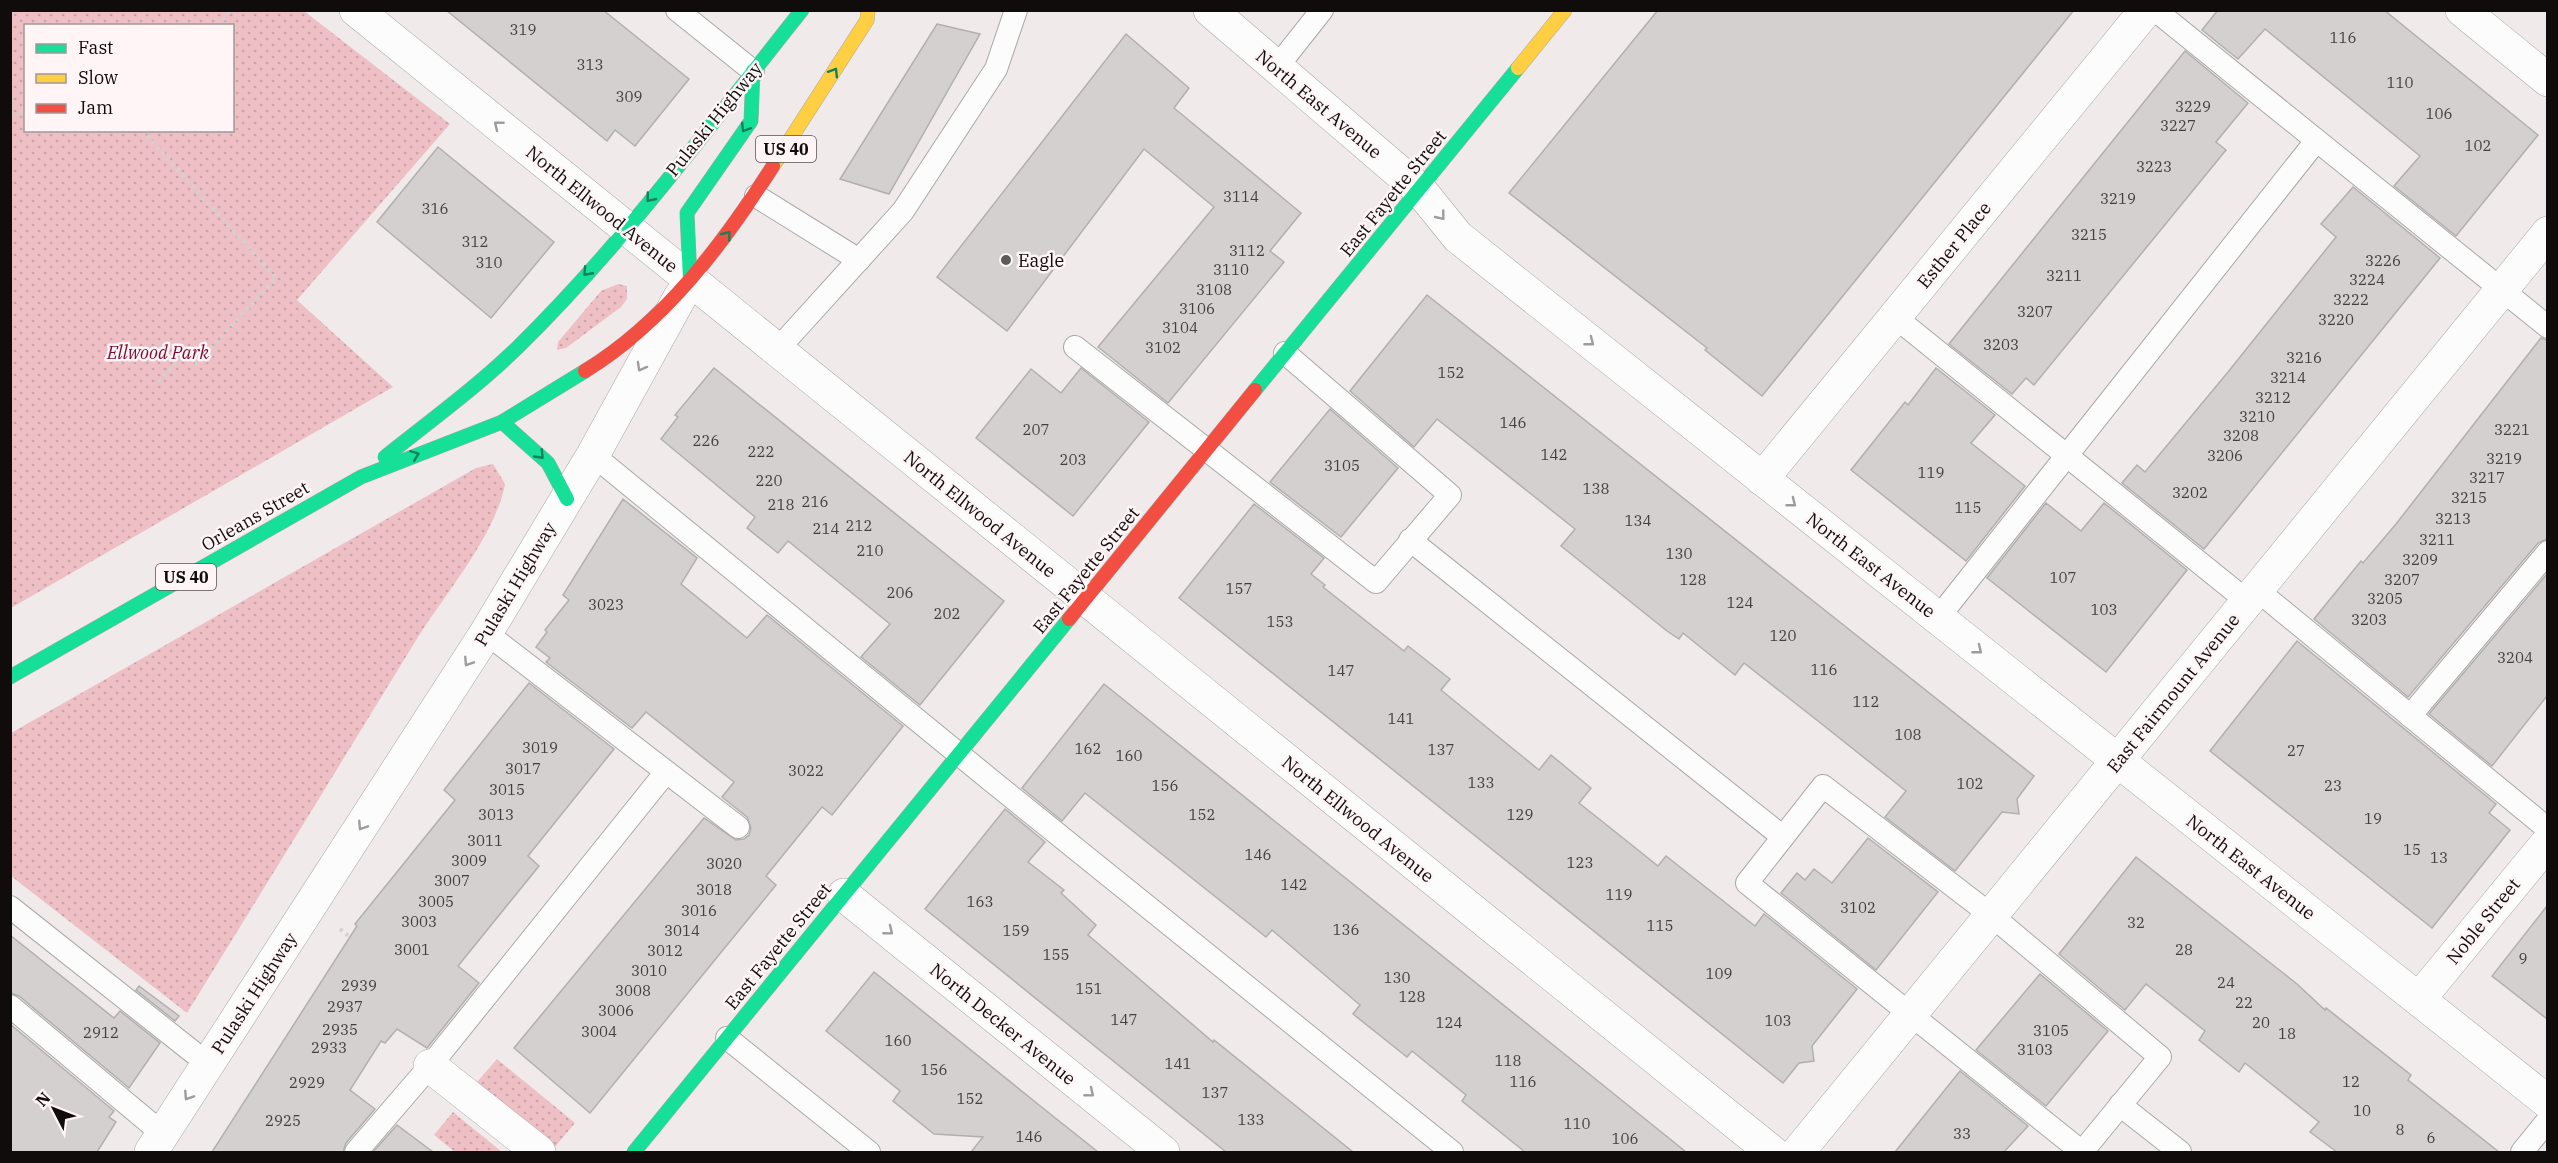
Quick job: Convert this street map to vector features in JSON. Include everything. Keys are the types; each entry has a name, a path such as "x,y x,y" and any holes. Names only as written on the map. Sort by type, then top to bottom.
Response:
{"main road":[{"name":"Pulaski Highway","path":"626,228 802,10"},
{"name":"Pulaski Highway","path":"690,279 756,196 867,20 868,10"},
{"name":"East Fayette Street","path":"634,1152 1565,10"},
{"path":"690,279 687,213 751,121 753,71"},
{"name":"Orleans Street","path":"361,477 476,384 533,332 626,228"},
{"name":"Orleans Street","path":"10,677 361,477 502,422 590,368 621,346 661,313 690,279"},
{"path":"502,422 548,463 567,499"}],"street":[{"name":"North Ellwood Avenue","path":"356,10 1772,1152"},
{"name":"North East Avenue","path":"1210,10 1420,190 1458,237 2547,1102"},
{"name":"Esther Place","path":"1762,479 2146,10"},
{"path":"2462,10 2547,80"},
{"name":"East Fairmount Avenue","path":"1798,1152 2547,233"},
{"name":"Pulaski Highway","path":"157,1143 486,633 593,455 690,279"},
{"name":"Noble Street","path":"2419,999 2547,842"},
{"name":"North Decker Avenue","path":"844,895 1163,1152"},
{"path":"430,1066 540,1152"}],"lane":[{"path":"676,10 753,71"},
{"path":"777,350 903,211 996,69 1016,10"},
{"path":"1276,68 1322,10"},
{"path":"2155,10 2547,327"},
{"path":"1938,618 2316,141"},
{"path":"756,196 859,260"},
{"path":"1895,317 2066,455 2410,716 2547,829"},
{"path":"1075,347 1376,582 1449,495 1285,353"},
{"path":"593,455 1452,1152"},
{"path":"1410,540 1783,837"},
{"path":"2410,716 2547,552"},
{"path":"486,633 738,827"},
{"path":"356,1152 430,1066 666,772"},
{"path":"1823,786 1991,915 2160,1058 2082,1152 1747,883 1823,786"},
{"path":"10,907 208,1064"},
{"path":"10,1006 157,1143"},
{"path":"727,1038 869,1152"},
{"path":"2120,1105 2180,1152"},
{"path":"2522,1152 2547,1120"}],"path":[{"path":"220,24 230,10"},
{"path":"144,132 276,278 196,364 185,354 156,385"},
{"path":"337,927 460,1027"}],"green space":[{"name":"Ellwood Park","path":"11,10 304,11 450,124 297,300 393,387 11,608"},
{"path":"618,284 627,286 627,299 621,307 566,348 557,350 558,342 601,291"},
{"path":"493,464 505,484 492,523 481,543 418,637 187,1013 11,876 11,733 476,468"},
{"path":"497,1059 575,1123 554,1148 477,1082"},
{"path":"453,1112 502,1152 455,1152 434,1135"}],"building":[{"path":"446,10 603,10 689,79 635,146 615,130 607,141"},
{"path":"1658,10 2074,10 1762,396 1705,350 1707,348 1509,193"},
{"path":"2218,10 2384,10 2538,135 2456,236 2394,186 2420,156 2265,29 2238,59 2202,30"},
{"path":"937,24 980,34 889,194 840,179"},
{"path":"1126,34 1189,88 1174,108 1301,213 1270,251 1284,262 1168,403 1098,347 1214,207 1144,149 1007,331 937,277"},
{"path":"2185,51 2248,103 2216,142 2226,150 2034,385 2026,378 2012,394 1949,344"},
{"path":"438,147 554,242 491,318 377,222"},
{"path":"2353,187 2440,258 2204,549 2122,483 2137,465 2145,472 2336,237 2321,224"},
{"path":"1427,295 2034,776 2017,799 2019,814 2002,812 1955,871 1885,817 1906,791 1818,721 1744,663 1735,675 1683,633 1679,639 1667,631 1561,546 1575,529 1437,419 1414,447 1350,391"},
{"path":"2541,338 2547,340 2547,539 2538,543 2408,697 2314,619 2361,561 2363,563 2396,524"},
{"path":"714,368 1004,601 920,705 861,657 890,624 788,541 778,553 747,528 755,517 661,439 678,417 675,415"},
{"path":"1081,368 1149,422 1073,516 976,438 1031,369 1061,393"},
{"path":"1936,368 1995,415 1971,443 2025,486 1966,561 1851,470 1905,402 1908,405"},
{"path":"1330,409 1398,468 1341,537 1270,482"},
{"path":"623,499 697,558 681,584 747,638 767,615 903,726 832,815 822,807 766,876 776,885 590,1113 514,1048 704,818 736,840 744,839 749,835 751,828 747,817 722,797 734,782 646,712 632,728 546,662 550,658 536,647 547,632 545,630 569,600 563,595"},
{"path":"2046,503 2081,531 2104,503 2187,570 2106,672 1987,578"},
{"path":"1254,504 1324,558 1311,574 1325,585 1323,587 1404,651 1408,646 1450,679 1441,690 1539,770 1551,755 1591,788 1579,803 1658,866 1666,856 1755,926 1764,914 1857,989 1812,1046 1814,1061 1799,1063 1783,1083 1179,598"},
{"path":"2547,574 2547,696 2492,766 2429,714"},
{"path":"2297,641 2496,804 2489,813 2510,830 2432,928 2210,751"},
{"path":"529,683 614,749 528,856 539,866 458,966 479,983 427,1048 397,1029 385,1043 381,1041 350,1090 375,1109 346,1143 343,1152 212,1152 357,926 355,924 455,800 444,790"},
{"path":"1104,684 1686,1152 1525,1152 1462,1101 1466,1095 1412,1051 1407,1057 1353,1014 1360,1005 1272,930 1266,937 1085,793 1062,821 1022,788"},
{"path":"1005,809 1045,842 1028,862 1064,890 1061,893 1096,925 1088,935 1213,1042 1214,1040 1353,1152 1226,1152 925,909"},
{"path":"1868,838 1938,892 1876,970 1781,893 1797,873 1805,880 1814,869 1832,883"},
{"path":"2136,857 2297,984 2325,1010 2326,1008 2411,1075 2408,1080 2499,1152 2337,1152 2310,1132 2319,1122 2245,1063 2239,1072 2199,1040 2205,1031 2146,984 2125,1010 2059,954"},
{"path":"2547,906 2547,1019 2492,976"},
{"path":"10,935 114,1018 120,1011 160,1043 129,1088 19,996 10,993"},
{"path":"874,972 1098,1152 971,1152 983,1137 934,1134 893,1101 900,1091 826,1031"},
{"path":"2040,974 2108,1031 2046,1106 1976,1050"},
{"path":"139,986 179,1016 175,1021 136,990"},
{"path":"10,1024 114,1111 109,1117 116,1122 97,1152 10,1152"},
{"path":"1960,1071 2028,1126 2004,1152 1895,1152"},
{"path":"397,1125 433,1152 373,1152"}],"traffic: fast":[{"path":"385,457 486,376 557,308 665,183 802,10"},
{"path":"1255,390 1518,68"},
{"path":"690,279 687,213 751,121 753,71"},
{"path":"10,677 361,477 502,422 585,371"},
{"path":"502,422 548,463 567,499"},
{"path":"634,1152 1069,619"}],"traffic: slow":[{"path":"773,166 867,20 868,10"},
{"path":"1518,68 1565,10"}],"traffic: jam":[{"path":"585,371 641,329 690,279 734,224 773,166"},
{"path":"1069,619 1255,390"}],"place":[{"name":"Eagle","path":"1006,260"}]}
